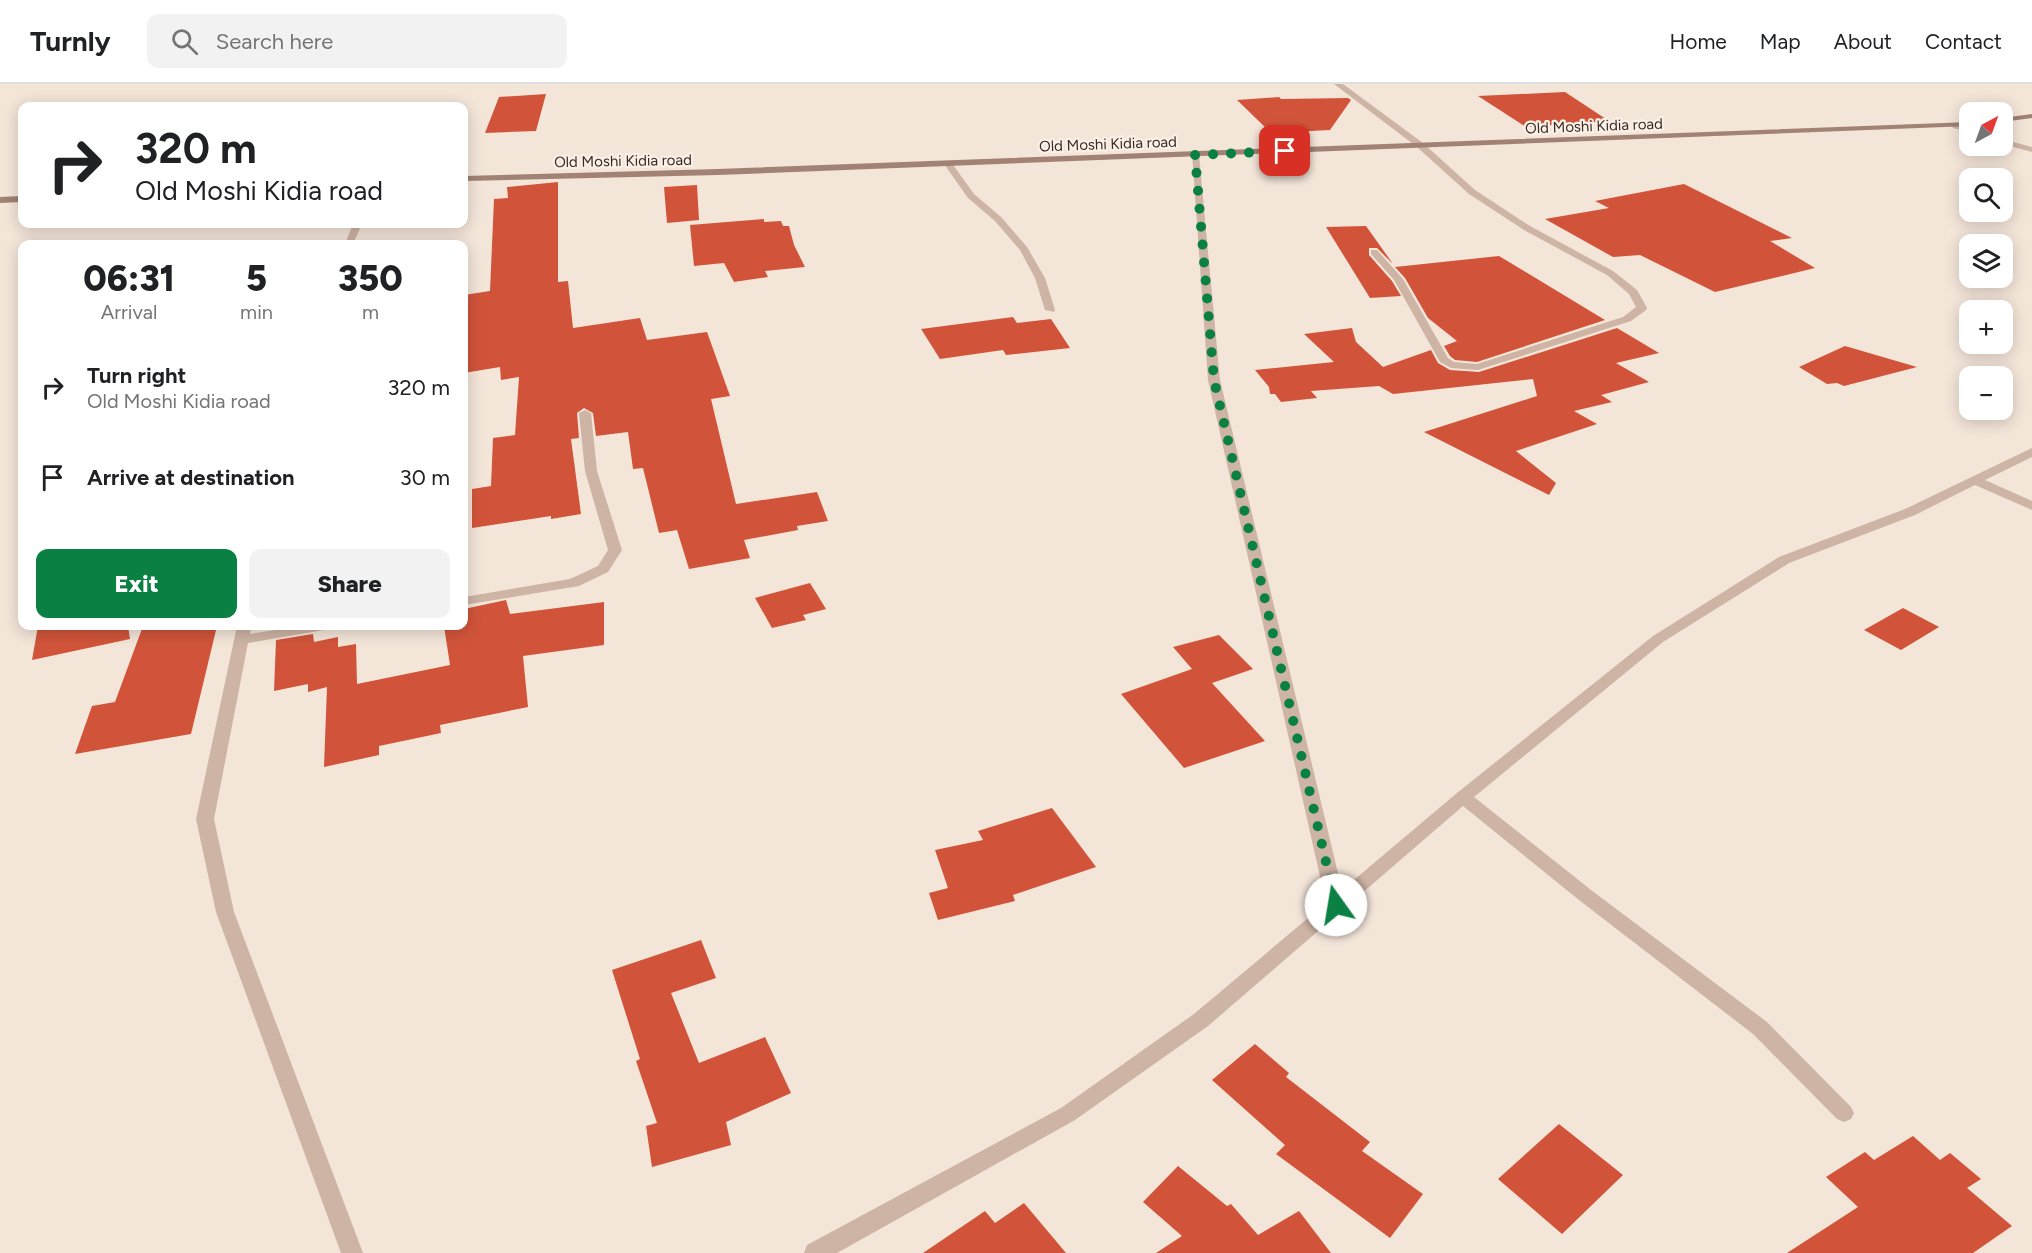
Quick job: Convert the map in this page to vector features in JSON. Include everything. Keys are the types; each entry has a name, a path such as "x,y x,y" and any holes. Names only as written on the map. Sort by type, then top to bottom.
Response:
{"street":[{"path":"1338,84 1420,145 1472,192 1527,228 1610,273 1633,292 1642,308 1627,319 1505,359 1478,367 1452,365 1444,360 1398,279 1374,252"},
{"path":"2013,119 2032,116"},
{"name":"Old Moshi Kidia road","path":"468,179 948,164 1959,126"},
{"path":"2013,144 2032,150"},
{"path":"1195,155 1214,380 1336,905"},
{"path":"948,164 971,196 998,219 1024,249 1040,278 1050,310"},
{"path":"0,200 18,199"},
{"path":"468,601 574,583 603,569 615,550 591,471 585,413"},
{"path":"815,1253 1068,1114 1201,1020 1463,797 1658,639 1784,560 1910,512 2032,452"},
{"path":"1974,480 2032,506"},
{"path":"277,630 242,633 205,819 225,912 352,1253"},
{"path":"1463,797 1585,895 1760,1028 1844,1113"}],"building":[{"path":"1565,92 1609,121 1526,127 1478,96"},
{"path":"546,94 536,131 485,133 499,97"},
{"path":"1279,97 1281,99 1348,98 1351,100 1330,130 1291,132 1287,128 1267,129 1237,100"},
{"path":"558,182 558,282 568,281 573,328 640,318 647,340 707,332 730,396 711,399 736,504 817,492 828,521 797,526 798,530 744,540 750,558 689,569 677,530 659,533 643,468 633,469 628,432 596,436 593,413 584,408 577,413 579,438 571,439 581,514 551,519 551,516 472,528 472,489 491,486 493,438 515,435 519,377 501,380 500,367 468,372 468,294 490,291 494,199 508,198 507,187"},
{"path":"1684,184 1792,238 1770,241 1815,268 1715,292 1640,255 1613,257 1545,219 1609,208 1595,201"},
{"path":"697,185 699,220 667,223 664,187"},
{"path":"764,219 764,222 781,221 783,226 789,226 794,245 805,267 765,271 768,277 734,282 724,263 694,266 690,225"},
{"path":"1366,226 1393,264 1377,248 1369,248 1369,255 1392,281 1401,296 1370,298 1326,227"},
{"path":"1499,256 1605,320 1477,362 1455,360 1444,346 1457,341 1428,318 1405,278 1395,267"},
{"path":"1013,317 1017,323 1051,319 1070,348 1006,355 1003,350 940,359 921,329"},
{"path":"1352,328 1356,342 1383,367 1431,350 1438,363 1450,370 1479,372 1617,328 1659,353 1616,363 1649,382 1601,395 1612,402 1574,411 1597,424 1516,451 1556,483 1549,495 1424,432 1537,396 1533,379 1393,394 1379,386 1311,391 1317,398 1281,402 1275,394 1270,394 1269,387 1255,370 1334,362 1304,334"},
{"path":"1845,346 1917,367 1844,386 1837,383 1827,384 1799,367"},
{"path":"810,583 826,609 803,615 806,620 772,628 755,598"},
{"path":"506,600 510,614 604,602 604,645 523,656 528,707 440,725 441,733 379,746 379,755 324,767 327,687 308,692 308,684 274,691 276,640 313,634 314,642 338,637 338,647 356,644 357,684 450,665 445,630 468,630 468,608"},
{"path":"1903,608 1939,627 1901,650 1864,630"},
{"path":"37,630 129,630 130,639 32,660"},
{"path":"142,630 216,630 191,734 75,754 92,706 115,702"},
{"path":"1219,635 1253,669 1212,683 1265,741 1184,768 1121,694 1192,669 1173,647"},
{"path":"1052,808 1096,867 1013,895 1015,901 938,920 929,893 948,888 935,850 983,840 978,831"},
{"path":"701,940 716,978 671,993 699,1063 765,1037 791,1093 726,1122 731,1145 652,1167 646,1126 657,1123 636,1061 640,1059 612,970"},
{"path":"1255,1044 1289,1073 1286,1077 1370,1142 1362,1151 1423,1194 1390,1238 1276,1154 1285,1145 1212,1080"},
{"path":"1559,1124 1623,1175 1562,1234 1498,1179"},
{"path":"1913,1136 1940,1160 1950,1153 1981,1179 1967,1188 2012,1226 1973,1253 1787,1253 1858,1207 1826,1177 1865,1152 1874,1160"},
{"path":"1178,1166 1227,1206 1231,1204 1258,1235 1299,1211 1331,1253 1156,1253 1182,1236 1143,1202"},
{"path":"1024,1203 1066,1253 923,1253 985,1211 995,1223"}],"route":[{"path":"1285,151 1195,155 1214,380 1336,905"}]}
